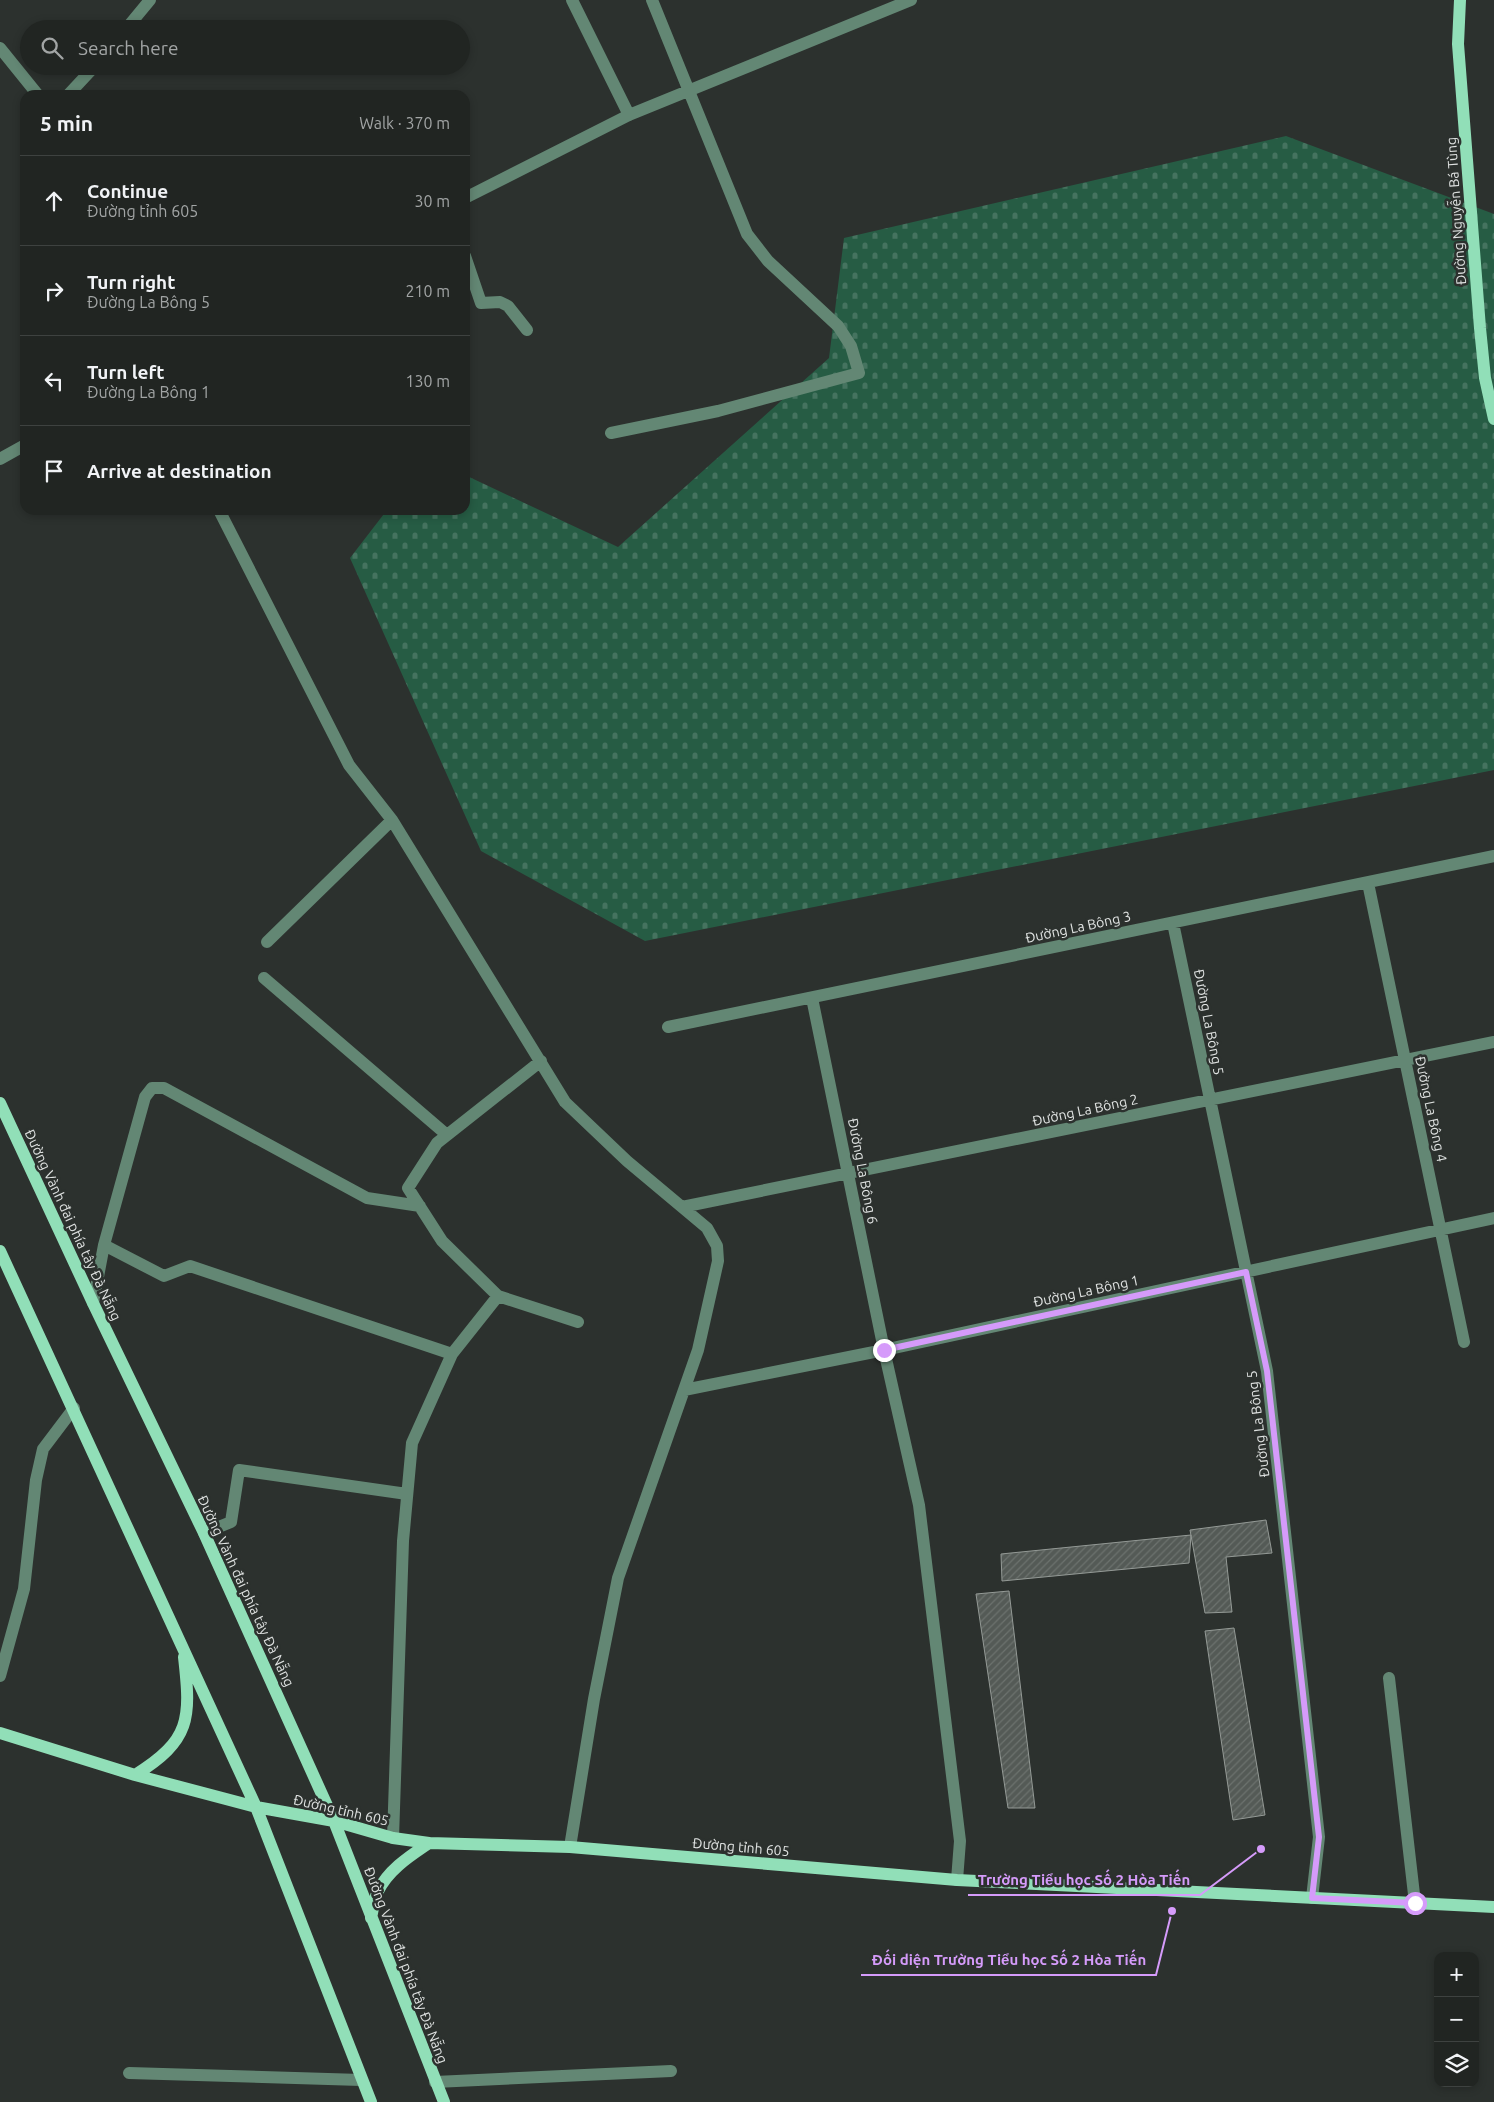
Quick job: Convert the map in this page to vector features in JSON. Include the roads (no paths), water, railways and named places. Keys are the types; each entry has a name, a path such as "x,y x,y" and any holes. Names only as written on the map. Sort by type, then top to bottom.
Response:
{"main road":[{"name":"Đường Nguyễn Bá Tùng","path":"1460,0 1458,44 1480,328 1485,378 1494,418"},
{"name":"Đường Vành đai phía tây Đà Nẵng","path":"0,1103 93,1304 204,1533 334,1821 444,2102"},
{"path":"0,1251 74,1408 256,1807 371,2102"},
{"path":"135,1776 157,1762 174,1745 183,1728 189,1703 183,1645"},
{"name":"Đường tỉnh 605","path":"0,1733 135,1776 256,1807 334,1821 393,1838 429,1843 570,1847 957,1880 1494,1907"},
{"path":"371,1918 378,1892 390,1875 402,1861 429,1843"}],"street":[{"path":"133,20 150,0"},
{"path":"572,0 629,116"},
{"path":"611,433 718,411 859,374 851,346 838,326 768,261 747,234 690,89 652,0"},
{"path":"470,196 629,116 690,89 910,0"},
{"path":"0,48 20,73"},
{"path":"22,75 34,90"},
{"path":"73,90 87,75"},
{"path":"470,271 481,303 500,302 508,306 527,330"},
{"path":"0,459 20,448"},
{"path":"222,515 349,765 392,820 565,1102 627,1161 707,1228 714,1238 718,1253 698,1350 618,1578 594,1698 570,1847"},
{"path":"267,942 392,820"},
{"name":"Đường La Bông 3","path":"668,1027 1494,856"},
{"name":"Đường La Bông 4","path":"1368,882 1464,1342"},
{"name":"Đường La Bông 5","path":"1174,923 1209,1100 1267,1371 1319,1837 1312,1898"},
{"path":"264,978 447,1135"},
{"name":"Đường La Bông 6","path":"812,998 884,1350 919,1504 960,1841 957,1880"},
{"name":"Đường La Bông 2","path":"682,1207 1494,1042"},
{"path":"541,1061 437,1143 408,1188 442,1241 498,1296 578,1322"},
{"path":"93,1304 104,1245 145,1097 148,1091 158,1087 164,1088 367,1198 420,1206"},
{"name":"Đường La Bông 1","path":"684,1390 884,1350 1494,1218"},
{"path":"104,1245 164,1276 190,1266 452,1354"},
{"path":"393,1838 403,1541 412,1443 452,1354 498,1296"},
{"path":"0,1676 24,1590 41,1456 43,1449 74,1408"},
{"path":"204,1533 231,1522 238,1470 407,1494"},
{"path":"1390,1678 1415,1903"},
{"path":"435,2082 670,2071"},
{"path":"129,2072 361,2080"}],"place":[{"name":"Trường Tiểu học Số 2 Hòa Tiến","path":"1261,1849"},
{"name":"Đối diện Trường Tiểu học Số 2 Hòa Tiến","path":"1172,1911"}]}
